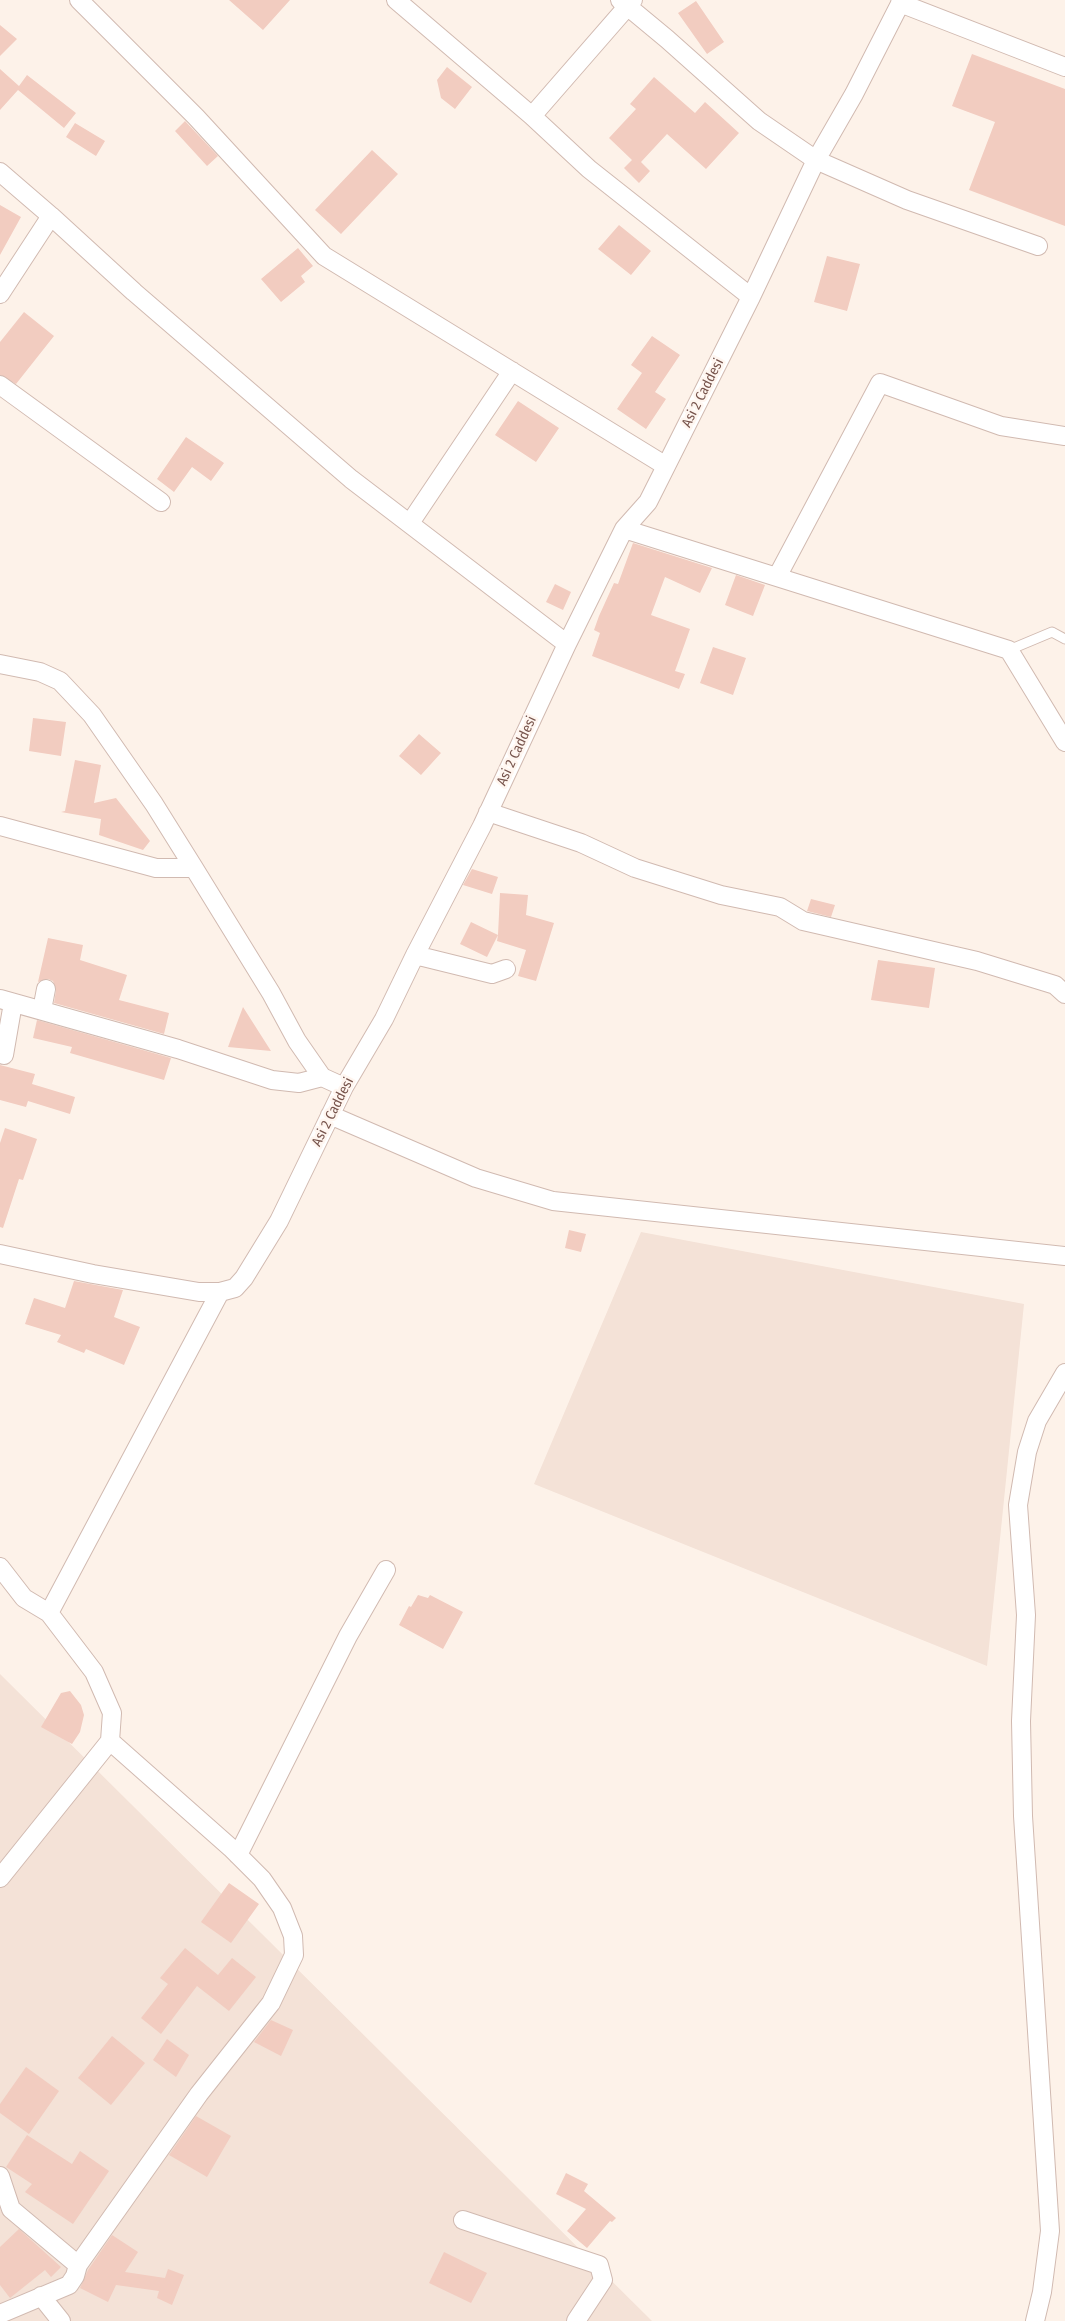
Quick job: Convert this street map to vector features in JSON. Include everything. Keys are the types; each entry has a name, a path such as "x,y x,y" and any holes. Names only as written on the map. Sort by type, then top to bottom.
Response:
{"street":[{"path":"79,0 196,117 324,256 666,466"},
{"path":"396,0 532,116 589,169 751,297"},
{"path":"532,116 627,2 759,121 816,160 907,200 1038,246"},
{"path":"901,2 1065,67"},
{"name":"Asi 2 Caddesi","path":"0,1254 112,1278 199,1292 220,1292 235,1288 244,1278 279,1221 344,1087 384,1020 414,955 488,812 566,644 624,529 648,502 751,297 816,160 854,94 901,2"},
{"path":"0,172 134,292 336,466 566,644"},
{"path":"0,294 51,216"},
{"path":"410,523 512,371"},
{"path":"777,577 880,383 1001,426 1065,436"},
{"path":"0,385 161,502"},
{"path":"624,529 1009,650 1065,742"},
{"path":"0,664 40,672 60,681 92,715 154,804 271,993 296,1041 322,1077 344,1087"},
{"path":"488,812 581,843 635,868 721,895 780,907 803,921 847,929 977,961 1055,985 1065,994"},
{"path":"0,826 156,868 194,868"},
{"path":"414,955 492,974 506,968"},
{"path":"42,1010 46,989"},
{"path":"4,1055 6,1001 178,1049 272,1080 299,1083 322,1077"},
{"path":"330,1115 476,1178 553,1201 1065,1256"},
{"path":"49,1613 220,1292"},
{"path":"1035,2321 1042,2292 1050,2231 1022,1816 1021,1721 1026,1615 1018,1505 1027,1452 1037,1422 1065,1373"},
{"path":"0,1567 24,1598 49,1613 94,1672 112,1713 110,1741 0,1878"},
{"path":"238,1855 348,1636 386,1570"},
{"path":"0,2314 69,2285 75,2276 78,2265 199,2094 271,2003 294,1955 293,1936 282,1908 262,1879 238,1855 110,1741"},
{"path":"0,2176 11,2209 78,2265"},
{"path":"463,2220 599,2265 603,2280 576,2321"},
{"path":"40,2296 61,2321"}],"lane":[{"path":"1009,650 1052,632 1065,639"}],"shaded area":[{"path":"641,1232 1024,1304 987,1666 534,1484"},
{"path":"0,1674 652,2321 0,2321"}],"building":[{"path":"229,0 290,0 263,30"},
{"path":"696,1 724,42 707,54 678,13"},
{"path":"0,25 17,39 0,56"},
{"path":"972,54 1065,89 1065,226 969,190 995,122 952,106"},
{"path":"447,67 472,87 455,109 441,98 437,80"},
{"path":"0,69 19,86 27,75 76,113 64,128 18,90 0,110"},
{"path":"654,77 695,113 705,102 739,133 706,169 667,134 641,162 650,171 639,183 624,168 632,160 609,138 636,109 630,104"},
{"path":"185,121 218,156 207,166 175,131"},
{"path":"75,123 105,141 96,156 66,137"},
{"path":"372,150 398,174 341,234 315,210"},
{"path":"0,205 21,217 0,255"},
{"path":"619,225 651,251 631,275 598,249"},
{"path":"298,248 313,266 301,276 305,282 281,302 261,279"},
{"path":"827,256 860,264 847,311 814,302"},
{"path":"24,312 54,336 16,384 0,375 0,342"},
{"path":"652,336 680,355 655,392 666,399 646,429 617,409 642,373 631,365"},
{"path":"518,401 559,428 536,462 495,435"},
{"path":"186,437 224,463 211,481 192,467 174,492 157,479"},
{"path":"633,543 712,568 700,593 665,577 651,615 690,629 675,671 685,674 679,689 592,656 600,633 594,630 599,616 614,583 618,584"},
{"path":"736,575 765,585 753,616 725,605"},
{"path":"555,584 571,592 563,610 546,602"},
{"path":"713,647 746,658 733,695 700,683"},
{"path":"33,718 66,722 61,756 29,751"},
{"path":"419,734 441,753 421,775 399,756"},
{"path":"75,760 101,765 94,803 116,798 150,841 143,850 99,835 101,819 61,812 65,811"},
{"path":"472,869 498,877 492,894 463,885"},
{"path":"500,893 528,895 526,915 554,923 536,981 518,976 526,950 497,941"},
{"path":"811,899 835,905 831,917 807,911"},
{"path":"471,922 498,935 487,957 460,944"},
{"path":"48,938 83,945 80,960 127,975 119,1000 169,1013 164,1034 54,1003 56,990 53,981 48,979 38,982"},
{"path":"878,960 935,968 929,1008 871,1000"},
{"path":"243,1007 271,1051 228,1047"},
{"path":"37,1020 171,1058 164,1080 70,1053 72,1047 33,1038"},
{"path":"0,1065 35,1074 32,1084 75,1097 70,1114 28,1101 26,1107 0,1100"},
{"path":"5,1128 37,1139 23,1180 19,1179 3,1228 0,1227 0,1143"},
{"path":"569,1230 586,1234 581,1252 565,1248"},
{"path":"74,1281 123,1290 114,1317 140,1327 124,1365 86,1349 84,1353 57,1342 61,1335 25,1324 34,1298 65,1308"},
{"path":"418,1595 428,1598 430,1595 463,1612 443,1649 399,1625 409,1606 411,1607"},
{"path":"70,1691 81,1705 84,1715 80,1732 72,1744 41,1727 61,1693"},
{"path":"229,1883 259,1904 231,1943 201,1922"},
{"path":"185,1948 218,1975 232,1958 256,1977 229,2011 197,1986 161,2034 141,2018 168,1984 160,1978"},
{"path":"271,2020 293,2030 281,2056 254,2042"},
{"path":"112,2036 145,2063 111,2105 78,2078"},
{"path":"167,2039 189,2055 176,2077 153,2060"},
{"path":"26,2067 59,2091 29,2134 0,2113 0,2104"},
{"path":"196,2116 231,2136 207,2177 169,2155"},
{"path":"27,2135 72,2164 80,2151 109,2171 73,2224 25,2192 32,2184 6,2167"},
{"path":"566,2173 588,2184 584,2191 616,2218 612,2222 610,2221 587,2248 567,2231 586,2209 556,2194"},
{"path":"19,2229 61,2267 51,2277 45,2270 10,2298 0,2285 0,2247"},
{"path":"112,2235 138,2252 125,2272 165,2278 168,2269 184,2275 172,2305 157,2298 159,2291 116,2285 108,2302 80,2288 88,2270"},
{"path":"444,2252 487,2273 471,2303 429,2283"}]}
